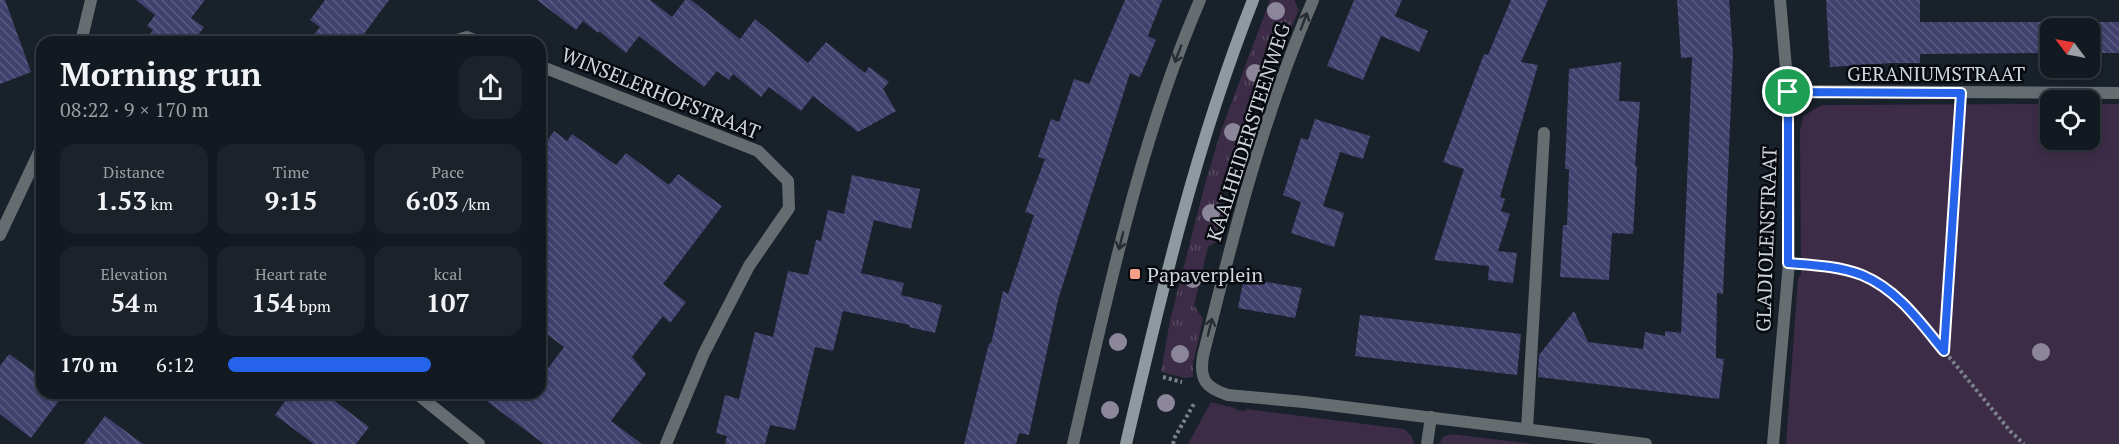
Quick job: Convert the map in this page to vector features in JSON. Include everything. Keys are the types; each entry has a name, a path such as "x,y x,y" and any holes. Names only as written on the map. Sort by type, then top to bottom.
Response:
{"street":[{"path":"82,36 91,0"},
{"path":"1073,444 1124,231 1165,90 1200,0"},
{"name":"KAALHEIDERSTEENWEG","path":"1126,444 1163,283 1198,158 1253,0"},
{"name":"KAALHEIDERSTEENWEG","path":"1207,384 1203,379 1201,369 1203,356 1249,178 1278,91 1313,0"},
{"name":"GLADIOLENSTRAAT","path":"1773,444 1788,263 1788,92 1780,0"},
{"name":"WINSELERHOFSTRAAT","path":"546,68 758,151 788,181 789,208 749,266 714,333 666,444"},
{"name":"GERANIUMSTRAAT","path":"1788,92 2119,93"},
{"path":"1527,429 1544,133"},
{"path":"0,235 36,159"},
{"path":"1207,384 1228,395 1304,402 1646,444"},
{"path":"423,399 479,444"},
{"path":"1427,444 1431,417"}],"path":[{"path":"1944,351 1961,93"},
{"path":"1788,263 1832,267 1862,275 1886,288 1907,306 2011,432 2024,444"},
{"path":"1173,444 1207,384"}],"green space":[{"path":"1270,0 1294,0 1299,10 1288,35 1273,42 1251,101 1220,201 1228,217 1222,238 1208,247 1194,305 1203,319 1193,363 1193,377 1185,378 1161,372 1170,320 1205,184 1222,128"},
{"path":"2040,104 2040,150 2100,150 2100,104 2119,104 2119,444 1786,444 1798,278 1801,275 1800,131 1803,116 1822,105"},
{"path":"1211,402 1237,410 1247,409 1404,429 1411,435 1414,443 1188,444"},
{"path":"1450,434 1534,444 1439,444 1443,437"}],"building":[{"path":"0,0 5,0 31,72 0,84"},
{"path":"136,0 205,0 191,18 204,27 197,36 148,36 153,30 147,26 155,15"},
{"path":"325,0 389,0 362,36 313,36 320,27 310,20"},
{"path":"537,0 650,0 672,17 685,0 691,0 740,39 755,19 808,63 826,42 865,73 869,67 889,82 883,89 896,111 858,132 813,96 801,111 769,87 761,97 733,74 729,80 717,71 704,87 639,36 626,53 583,21 576,30"},
{"path":"1125,0 1162,0 1148,36 1156,40 1140,77 1130,73 1058,300 1029,435 1019,433 1016,444 964,444 1003,291 1008,294 1034,215 1025,212 1045,159 1038,157 1051,119 1059,122 1074,79 1089,84"},
{"path":"1354,0 1402,0 1395,16 1428,31 1419,52 1381,36 1363,80 1327,66"},
{"path":"1511,0 1548,0 1521,62 1538,65 1500,197 1505,199 1501,211 1510,214 1498,251 1517,253 1513,283 1488,280 1489,266 1434,260 1464,169 1443,162 1484,54 1488,55"},
{"path":"1677,0 1729,0 1733,54 1723,294 1717,293 1716,358 1724,359 1719,399 1538,377 1539,355 1574,311 1588,342 1643,349 1645,332 1665,336 1665,331 1681,333 1692,57 1681,58"},
{"path":"1826,0 1920,0 1920,22 2040,22 2040,53 1920,54 1920,63 1830,67"},
{"path":"2100,22 2119,22 2119,53 2100,53"},
{"path":"1621,62 1619,101 1640,102 1633,234 1612,233 1609,280 1560,277 1563,225 1567,225 1569,169 1565,169 1569,69"},
{"path":"1315,119 1370,136 1363,159 1340,152 1323,206 1344,213 1334,247 1291,233 1301,202 1283,195 1301,138 1308,140"},
{"path":"554,131 567,141 572,134 616,165 626,153 669,185 678,174 722,206 663,284 686,302 670,323 663,316 632,357 646,374 611,421 642,444 544,444 484,399 546,399 546,371 564,347 546,334 546,142"},
{"path":"852,175 920,189 911,229 874,220 861,273 904,283 901,295 942,305 935,333 909,327 910,325 843,311 833,351 815,347 795,430 770,425 765,444 725,444 727,436 716,433 725,395 739,399 755,332 773,337 788,271 808,275 816,240 821,241 828,210 844,214"},
{"path":"1244,278 1302,288 1295,318 1238,308"},
{"path":"1360,315 1521,334 1517,375 1355,356"},
{"path":"9,354 36,374 36,399 60,399 31,438 0,414 0,366"},
{"path":"287,399 332,399 369,427 356,444 314,444 275,415"},
{"path":"105,416 143,444 84,444"}],"place":[{"name":"Papaverplein","path":"1135,274"}],"route":[{"path":"1788,92 1961,93 1944,351 1907,306 1886,288 1862,275 1832,267 1788,263 1788,92"}]}
